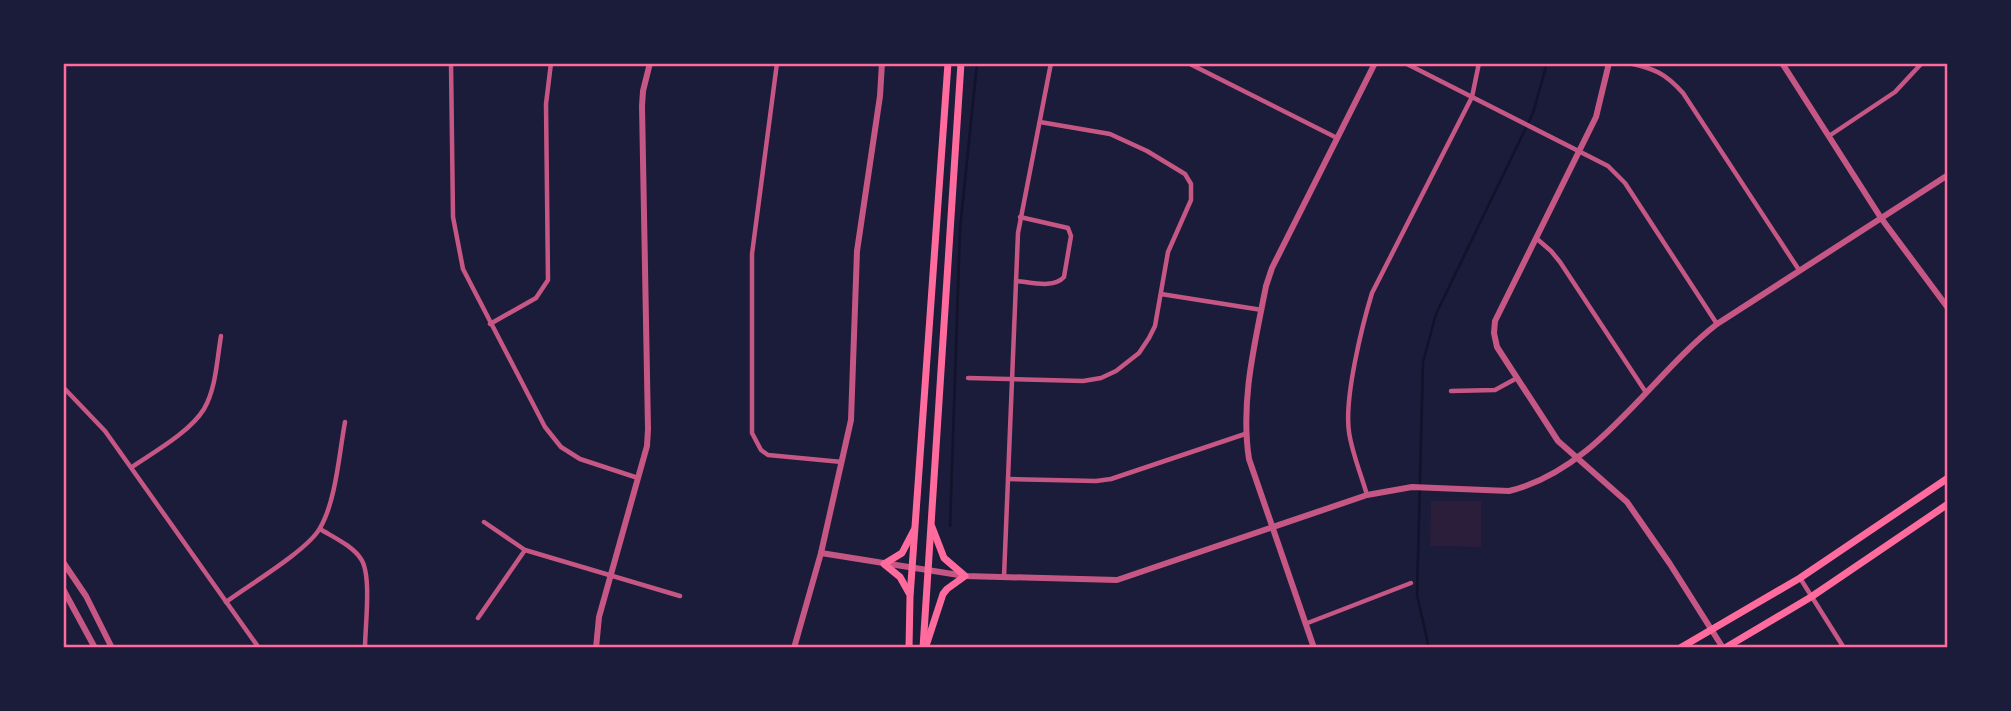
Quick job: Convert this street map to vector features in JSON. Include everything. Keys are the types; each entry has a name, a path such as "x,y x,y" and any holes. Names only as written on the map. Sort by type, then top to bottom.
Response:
{"main road":[{"path":"909,648 910,597 948,63"},
{"path":"924,648 961,63"},
{"path":"1680,648 1800,578 1948,478"},
{"path":"1724,648 1811,597 1948,504"},
{"path":"924,648 943,594 965,576 944,558 930,523"},
{"path":"910,597 901,578 884,564 903,551 916,525"}],"street":[{"path":"450,63 453,217 463,269 545,427 561,447 580,459 638,478"},
{"path":"490,324 536,298 548,280 546,104 551,63"},
{"path":"596,648 598,617 647,446 642,106 650,63"},
{"path":"777,63 752,254 752,433 761,450 768,455 843,462"},
{"path":"794,648 821,553 851,421 857,251 880,96 882,63"},
{"path":"1004,577 1020,217 1051,63"},
{"path":"1188,63 1337,138"},
{"path":"1314,648 1249,459 1245,434 1248,384 1272,268 1375,63"},
{"path":"1405,63 1608,166 1625,183 1717,324"},
{"path":"1367,495 1349,432 1349,408 1363,323 1372,293 1472,97 1479,63"},
{"path":"1609,63 1596,117 1494,321 1494,333 1497,347 1558,441 1627,502 1724,648"},
{"path":"1629,63 1656,70 1671,79 1684,93 1799,270"},
{"path":"1782,63 1881,218 1948,308"},
{"path":"1829,135 1895,92 1922,63"},
{"path":"968,378 1083,381 1101,378 1116,371 1139,353 1155,326 1168,252 1191,200 1191,184 1185,174 1147,151 1110,134 1040,121"},
{"path":"821,553 965,576 1117,580 1367,495 1416,488 1509,491 1522,487 1589,450 1696,340 1717,324 1948,175"},
{"path":"1016,281 1053,284 1059,282 1064,276 1071,236 1068,228 1061,225 1020,217"},
{"path":"1536,238 1560,262 1645,391"},
{"path":"1161,293 1262,310"},
{"path":"132,467 186,429 204,410 211,391 221,336"},
{"path":"1451,391 1495,390 1517,377"},
{"path":"63,387 105,430 259,648"},
{"path":"226,602 307,544 320,529 329,507 345,422"},
{"path":"1008,479 1111,479 1245,434"},
{"path":"484,522 525,550 680,596"},
{"path":"320,529 361,558 366,571 365,648"},
{"path":"478,618 525,550"},
{"path":"63,562 86,596 112,648"},
{"path":"1800,578 1844,648"},
{"path":"1305,624 1411,583"},
{"path":"63,589 95,648"}],"shaded area":[{"path":"1431,501 1481,501 1481,547 1430,546"}],"waterway":[{"path":"950,526 960,229 977,63"},
{"path":"1429,648 1417,595 1423,362 1436,314 1533,113 1547,63"}]}
